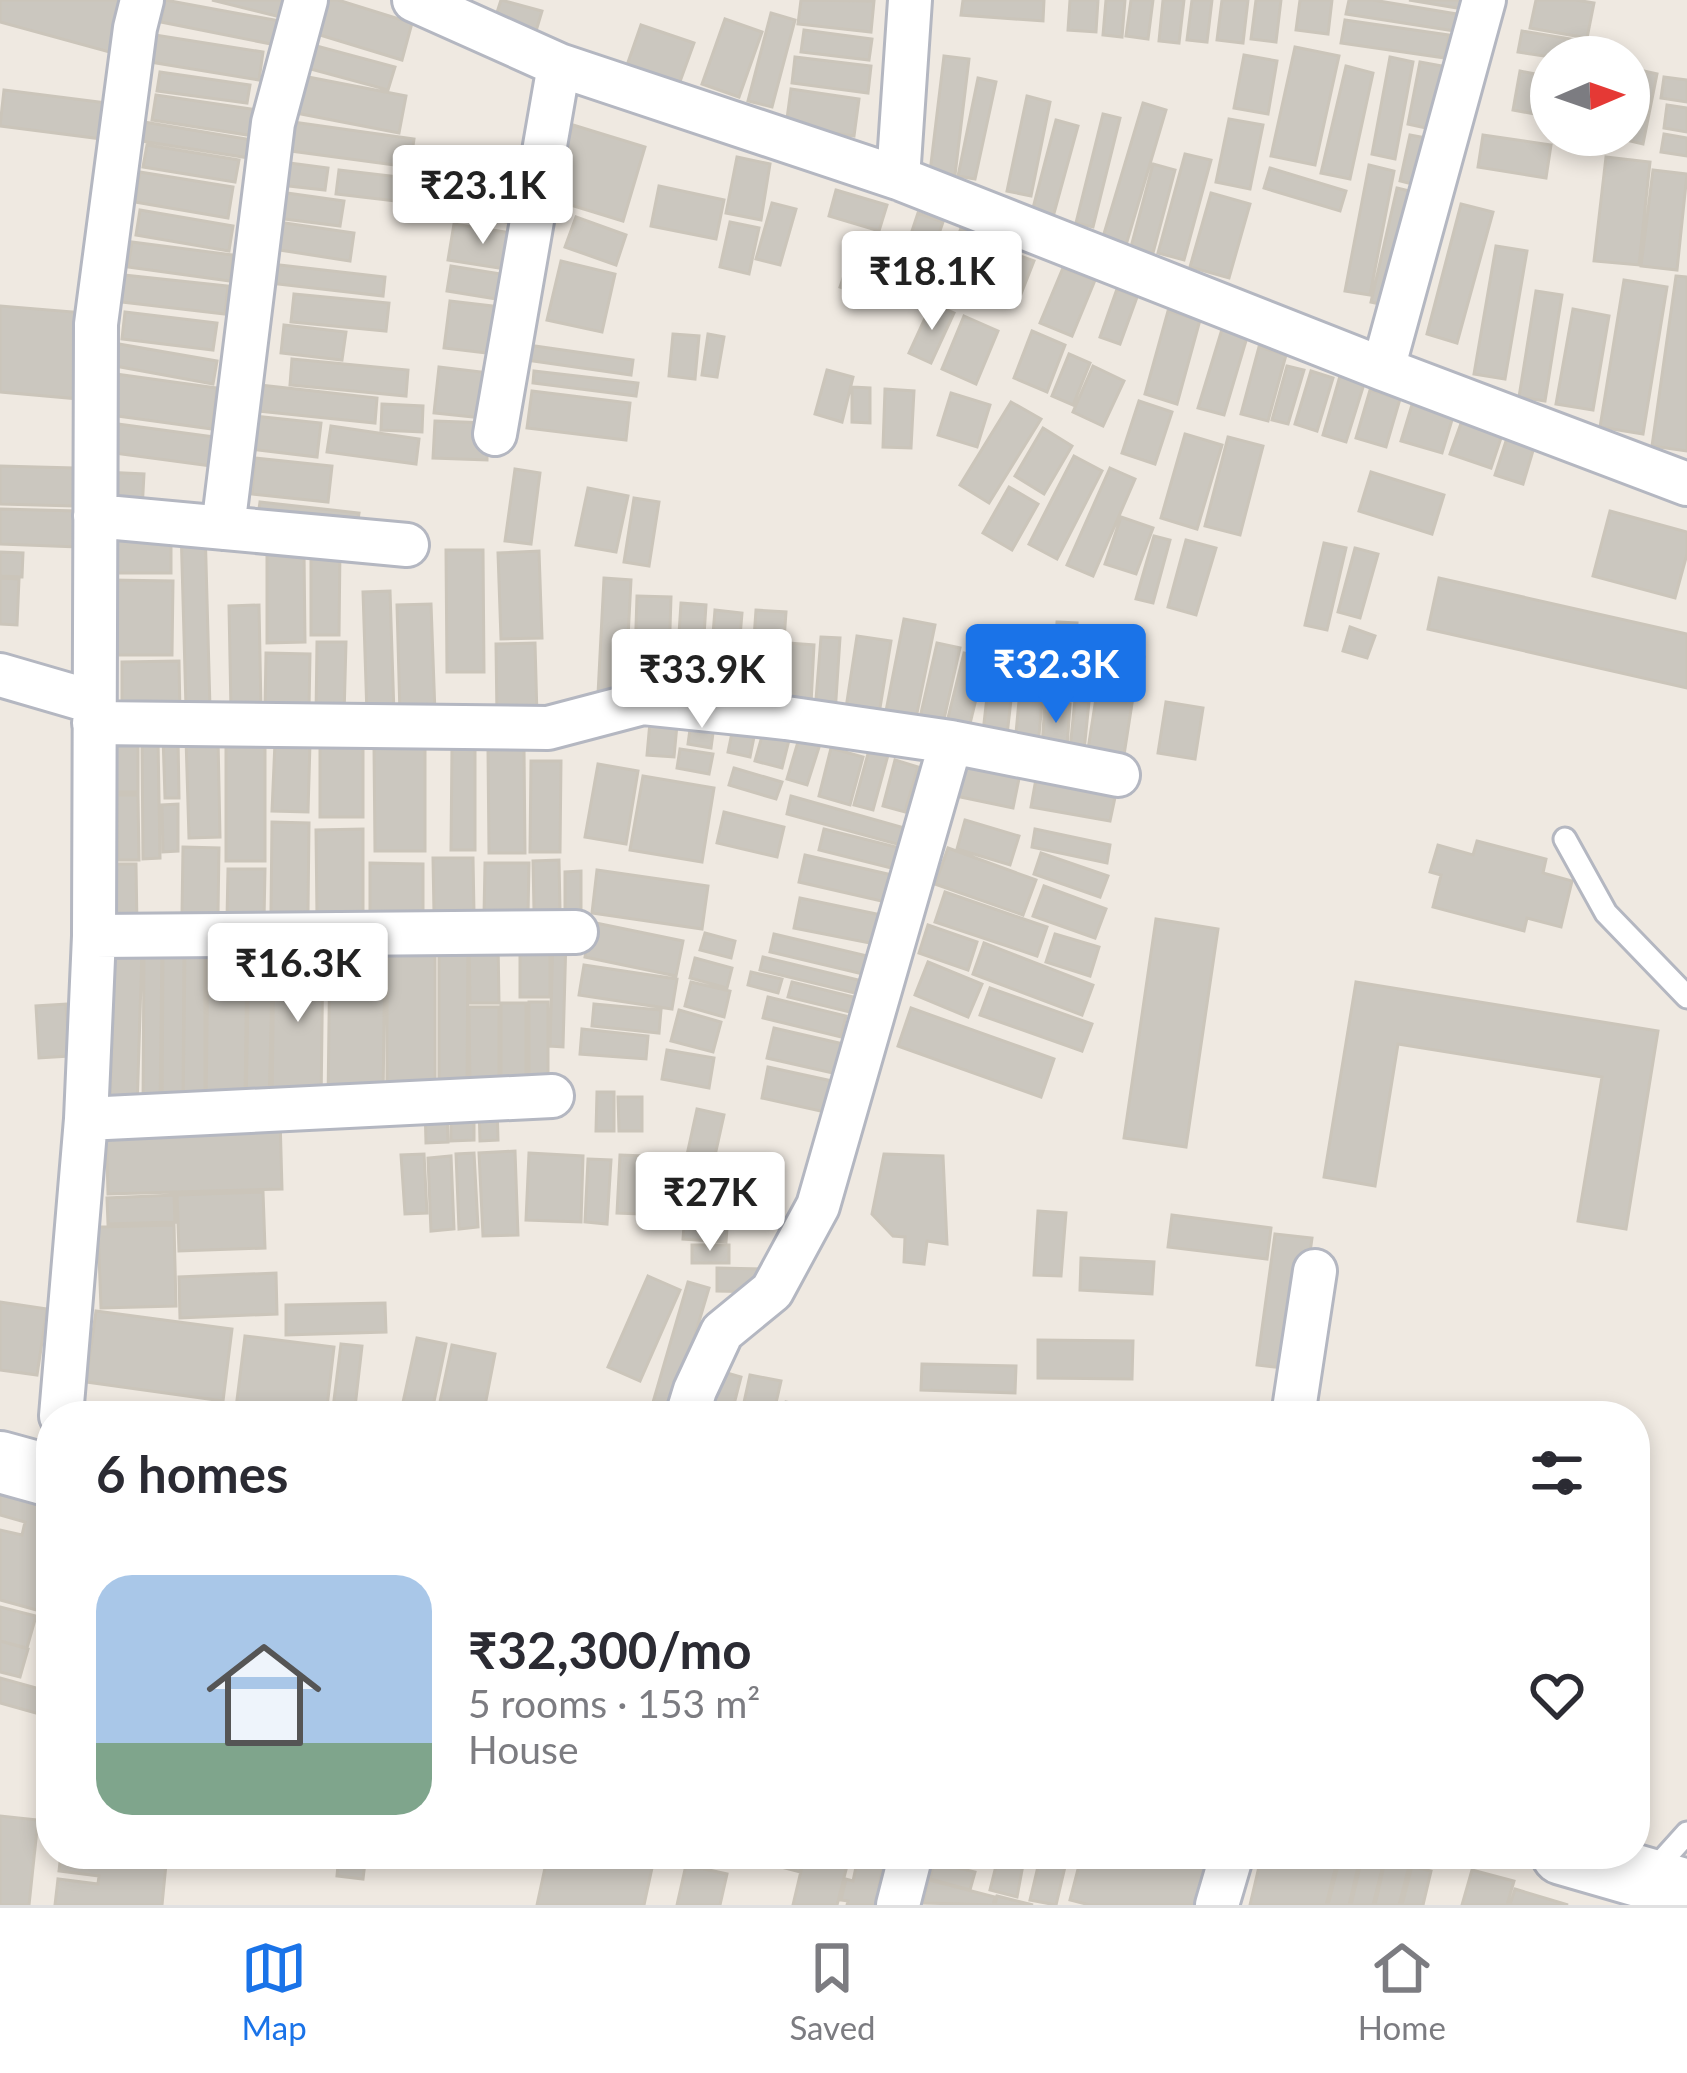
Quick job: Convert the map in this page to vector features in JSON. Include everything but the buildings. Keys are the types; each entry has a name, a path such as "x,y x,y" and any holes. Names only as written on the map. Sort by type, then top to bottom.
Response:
{"main road":[{"path":"0,1462 36,1472"},
{"path":"1614,1869 1667,1884"}],"street":[{"path":"63,1401 86,1119 94,936 96,324 142,0"},
{"path":"224,528 274,123 306,0"},
{"path":"414,0 489,14 559,64 898,178 1687,484"},
{"path":"898,178 910,0"},
{"path":"1383,369 1484,0"},
{"path":"495,434 559,64"},
{"path":"95,516 407,545"},
{"path":"0,675 94,712 548,728 644,703 951,742 1118,775"},
{"path":"692,1401 722,1332 772,1292 818,1206 951,742"},
{"path":"94,936 576,932"},
{"path":"86,1119 552,1096"},
{"path":"1295,1401 1315,1271"},
{"path":"898,1905 907,1869"},
{"path":"1216,1905 1227,1869"}],"lane":[{"path":"1564,839 1606,913 1687,997"},
{"path":"1667,1884 1687,1833"}]}
